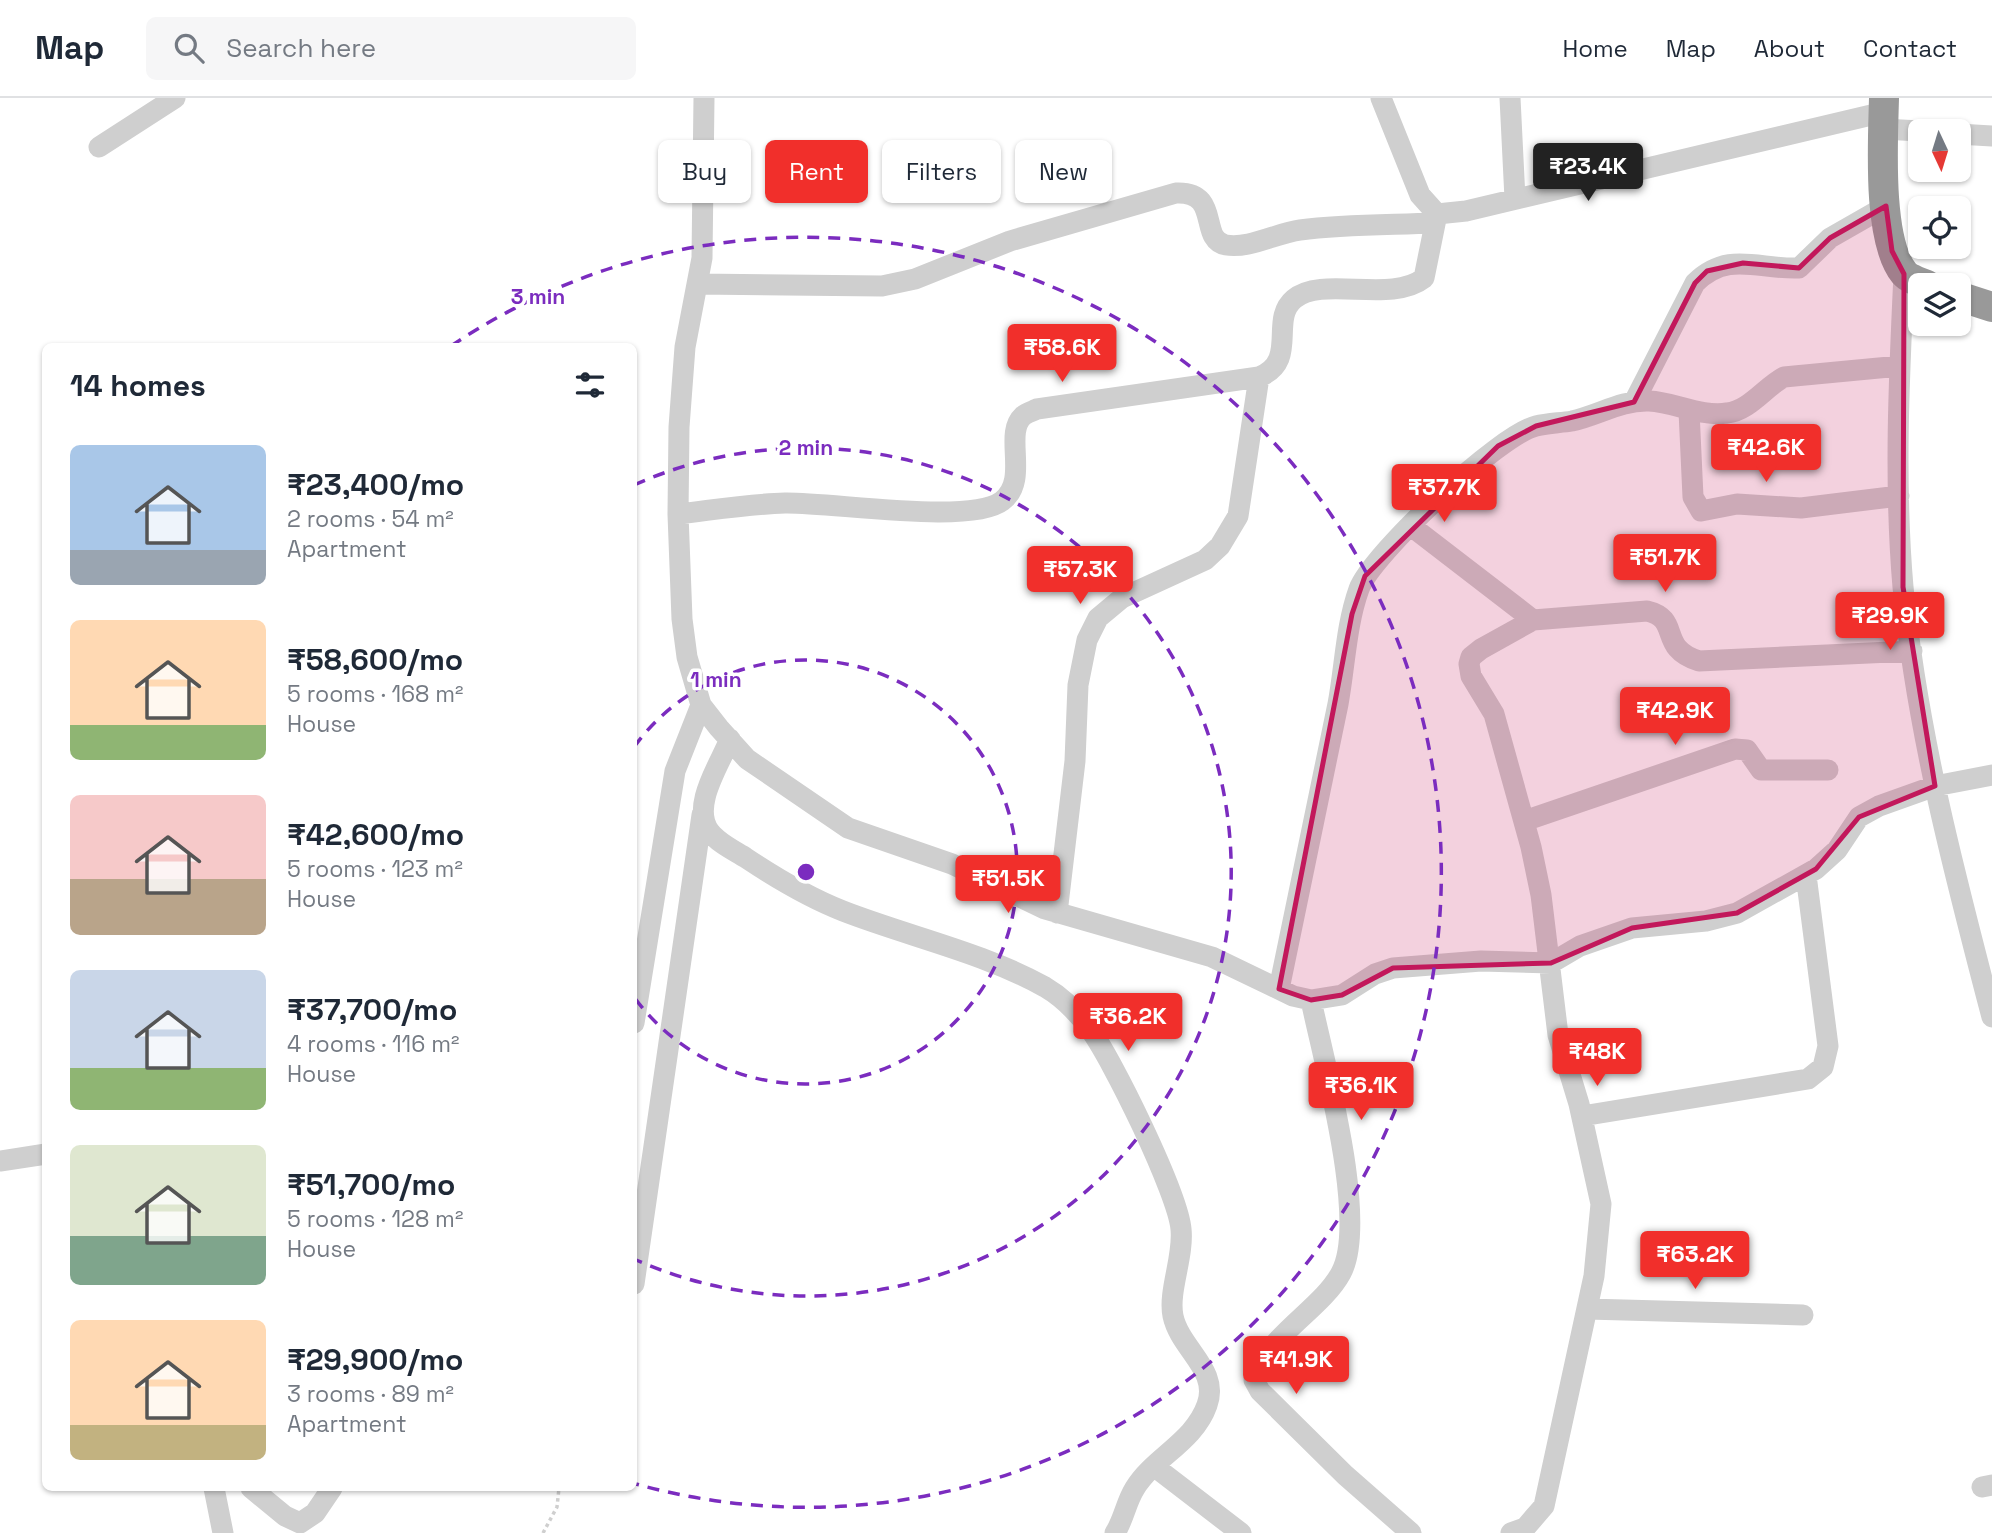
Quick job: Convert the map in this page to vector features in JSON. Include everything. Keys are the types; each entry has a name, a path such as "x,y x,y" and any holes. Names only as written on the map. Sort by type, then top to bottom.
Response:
{"highway":[{"path":"1884,113 1886,206 1892,251 1910,273"},
{"path":"1971,300 1992,307"}],"street":[{"path":"99,147 176,98"},
{"path":"704,98 702,258 685,347 678,514 681,619 687,657 701,705 730,740 747,758 848,828 953,864 1057,913 1212,957 1279,989 1311,999 1342,995 1375,974 1393,968 1481,961 1551,963 1580,946 1632,928 1706,921 1737,913 1806,875 1837,850 1859,817 1879,806 1935,786 1992,775"},
{"path":"678,514 782,503 838,504 953,514 988,509 1003,501 1014,487 1017,426 1023,416 1037,409 1259,377 1276,368 1280,358 1286,309 1293,299 1305,293 1323,291 1404,289 1424,278 1428,268 1436,219 1420,195 1381,98"},
{"path":"1510,98 1515,199"},
{"path":"697,284 882,286 915,279 1010,242 1176,193 1189,193 1201,200 1214,237 1222,244 1234,246 1296,230 1436,219 1884,113 1908,125"},
{"path":"1971,135 1992,136"},
{"path":"1634,402 1690,292 1707,271 1743,263 1799,268 1820,245 1886,206"},
{"path":"1908,323 1900,366 1899,496 1903,587 1935,786 1984,951 1992,1017"},
{"path":"1279,989 1338,701 1352,614 1365,576 1411,526 1498,446 1519,432 1634,402 1650,401 1689,411 1727,414 1740,410 1769,384 1784,377 1900,366"},
{"path":"1057,913 1075,761 1078,685 1087,640 1098,618 1122,598 1205,560 1220,546 1238,516 1259,377"},
{"path":"1689,411 1693,497 1702,511 1737,505 1801,508 1899,496"},
{"path":"1411,526 1533,620"},
{"path":"1511,1533 1525,1528 1544,1506 1587,1309 1601,1230 1601,1204 1582,1116 1558,1035 1541,895 1524,821 1507,769 1494,714 1471,676 1471,657 1533,620 1647,611 1658,613 1664,618 1675,647 1683,656 1699,661 1912,651"},
{"path":"637,1005 675,771 701,705"},
{"path":"637,1263 704,802 730,740"},
{"path":"1524,821 1735,749 1747,750 1762,770 1828,770"},
{"path":"704,802 704,820 710,833 765,870 842,910 926,937 1045,987 1066,1002 1090,1029 1116,1074 1174,1202 1181,1226 1182,1250 1172,1314 1180,1335 1207,1374 1211,1387 1207,1406 1198,1422 1134,1489 1115,1533"},
{"path":"1582,1116 1808,1079 1823,1068 1828,1046 1806,875"},
{"path":"1311,999 1340,1127 1349,1252 1341,1273 1290,1329 1256,1371 1254,1380 1260,1391 1345,1475 1411,1533"},
{"path":"0,1161 42,1155"},
{"path":"1587,1309 1803,1314"},
{"path":"1155,1467 1241,1533"},
{"path":"215,1491 223,1533"},
{"path":"255,1491 285,1516 300,1523 315,1513 330,1491"}],"path":[{"path":"544,1533 557,1507 559,1491"}],"highlighted area":[{"path":"1886,206 1892,251 1904,274 1903,587 1935,786 1859,817 1816,869 1737,913 1632,928 1551,963 1393,968 1342,995 1311,1000 1279,989 1352,614 1365,576 1498,446 1536,426 1634,402 1695,283 1707,271 1743,263 1799,268 1830,238"}]}
